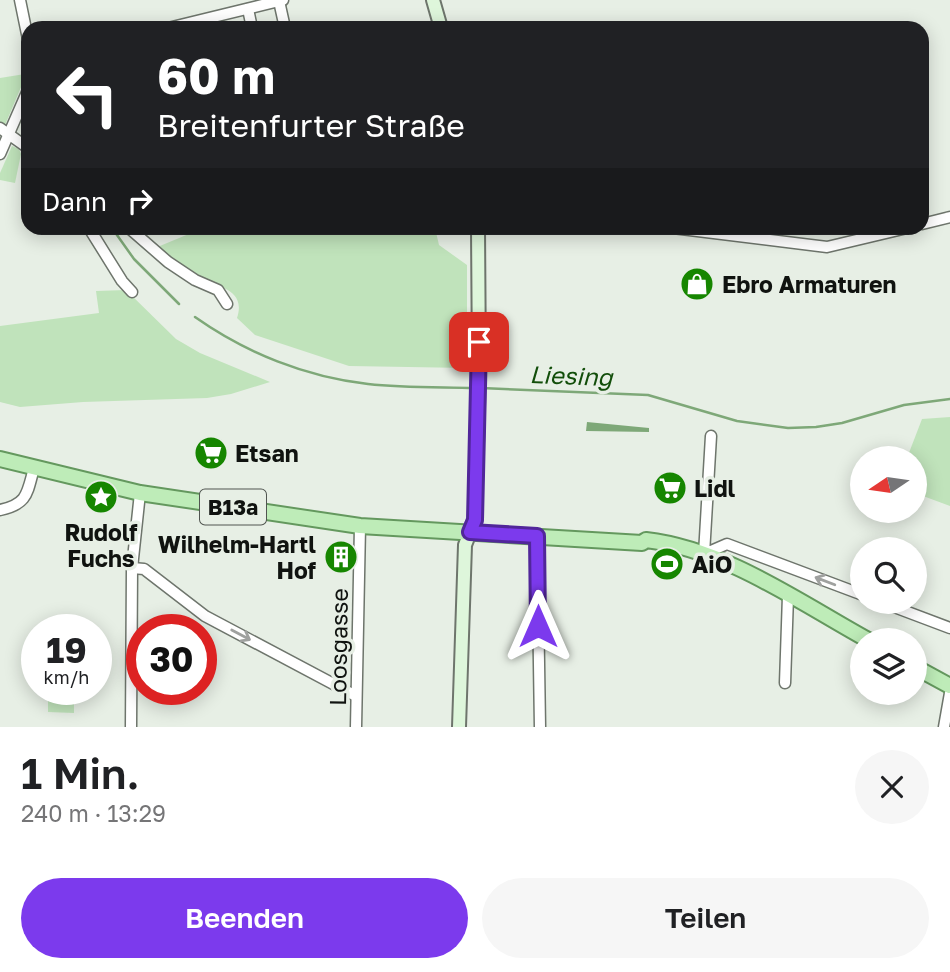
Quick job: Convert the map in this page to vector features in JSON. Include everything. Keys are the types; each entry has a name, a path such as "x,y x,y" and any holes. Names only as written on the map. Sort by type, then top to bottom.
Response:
{"main road":[{"path":"433,0 439,21"},
{"path":"458,727 465,545 475,520 479,372 478,235"},
{"name":"B13a","path":"0,459 140,493 360,526 642,543 646,547 672,550 677,547 704,554 850,630"},
{"path":"927,674 950,686"}],"street":[{"path":"20,0 24,21"},
{"path":"197,21 248,9 262,2 281,1 284,21"},
{"path":"248,9 251,21"},
{"path":"0,154 4,131 21,102"},
{"path":"4,131 21,143"},
{"path":"929,222 950,217"},
{"path":"93,235 122,281 132,292"},
{"path":"137,235 168,262 195,280 218,290 227,304"},
{"path":"732,235 827,247 878,235"},
{"path":"712,436 704,554 727,544 850,590"},
{"path":"0,510 14,507 26,498 34,468"},
{"path":"131,727 132,568 140,493"},
{"name":"Loosgasse","path":"356,727 360,526"},
{"path":"537,536 540,727"},
{"path":"132,568 144,569 205,617 356,696"},
{"path":"785,684 788,596"},
{"path":"913,614 950,628"},
{"path":"944,727 950,693"}],"shaded area":[{"path":"21,75 21,87 5,125 0,123 0,78"},
{"path":"12,146 19,149 21,154 15,183 0,180 0,173"},
{"path":"186,235 437,235 439,245 467,265 467,368 349,366 255,335 237,318 238,300 233,294 191,273 155,248"},
{"path":"126,290 176,339 200,353 270,382 207,398 20,407 0,402 0,326 99,313 96,291"},
{"path":"950,417 950,506 928,498 928,446 912,446 922,419"},
{"path":"587,422 649,428 649,432 586,431"},
{"path":"48,705 74,705 74,713 48,712"}],"waterway":[{"name":"Liesing","path":"117,235 134,259 179,304"},
{"name":"Liesing","path":"195,317 256,352 322,376 381,385 475,388"},
{"name":"Liesing","path":"481,388 648,395 737,421 788,428 842,423 904,405 950,399"}],"place":[{"name":"Ebro Armaturen","path":"697,284"},
{"name":"Etsan","path":"211,453"},
{"name":"Lidl","path":"670,488"},
{"name":"Rudolf Fuchs","path":"101,497"},
{"name":"Wilhelm-Hartl Hof","path":"341,557"},
{"name":"AiO","path":"667,564"}],"route":[{"path":"479,342 475,520 470,532 537,536 538,626"}]}
